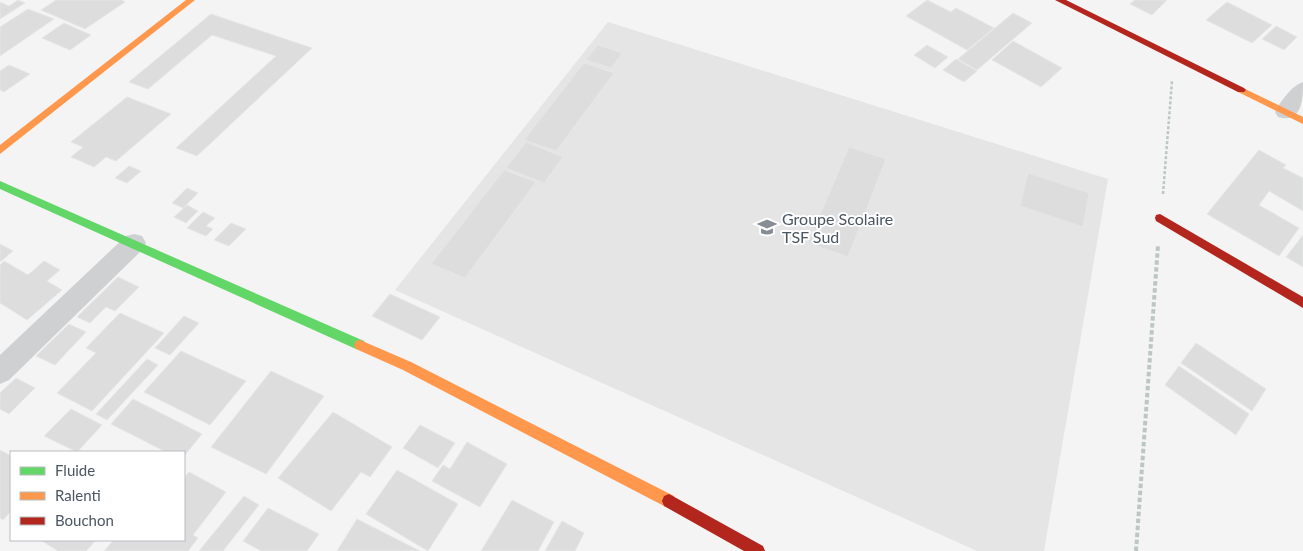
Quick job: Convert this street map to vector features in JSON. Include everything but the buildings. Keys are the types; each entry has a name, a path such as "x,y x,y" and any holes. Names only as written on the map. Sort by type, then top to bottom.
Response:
{"street":[{"path":"0,150 191,0"},
{"path":"1059,0 1303,121"},
{"path":"1285,112 1303,89"},
{"path":"0,185 407,366 707,521 758,551"},
{"path":"1160,218 1303,303"},
{"path":"0,372 134,243"}],"path":[{"path":"1136,551 1160,218 1174,58"}],"shaded area":[{"path":"608,22 1108,179 1044,551 977,551 395,290"}],"traffic: fast":[{"path":"0,185 360,345"}],"traffic: slow":[{"path":"0,150 191,0"},
{"path":"1241,90 1303,121"},
{"path":"360,345 407,366 669,501"}],"traffic: jam":[{"path":"1059,0 1241,90"},
{"path":"1160,218 1303,303"},
{"path":"669,501 758,551"}],"place":[{"name":"Groupe Scolaire TSF Sud","path":"767,227"}]}
